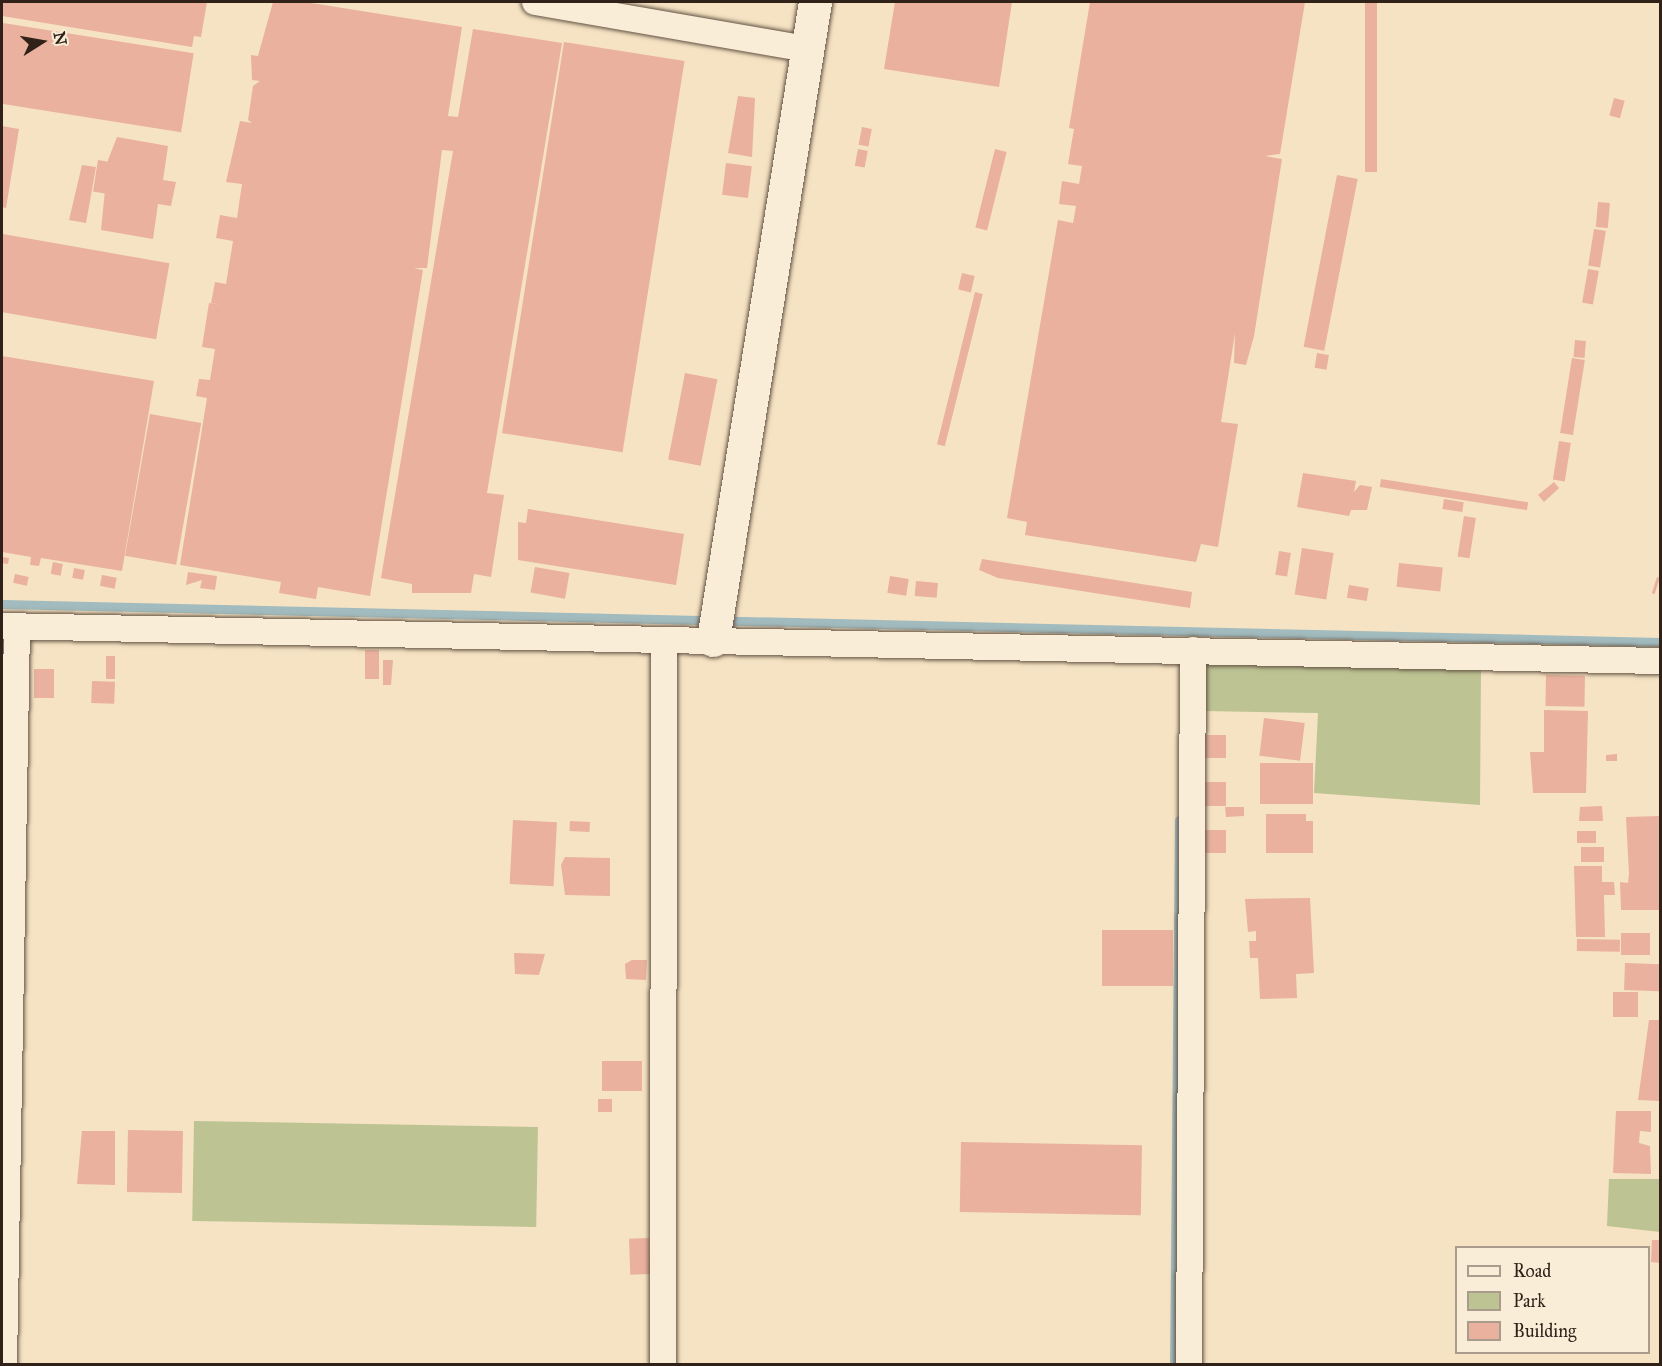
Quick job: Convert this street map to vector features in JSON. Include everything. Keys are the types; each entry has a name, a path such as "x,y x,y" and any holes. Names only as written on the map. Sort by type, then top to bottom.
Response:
{"street":[{"path":"534,2 807,48"},
{"path":"716,627 815,2"},
{"path":"4,1365 9,626 664,640 716,627 1454,661 1660,661"},
{"path":"663,1365 664,640"},
{"path":"1189,1365 1193,650"}],"green space":[{"path":"1205,662 1481,670 1480,805 1314,793 1318,713 1203,711"},
{"path":"194,1121 538,1127 536,1227 192,1221"},
{"path":"1609,1179 1660,1179 1660,1232 1607,1226"}],"building":[{"path":"2,2 207,2 201,37 194,36 192,47 2,16"},
{"path":"273,2 305,2 462,27 448,116 458,117 473,29 562,43 487,493 504,495 491,577 474,574 471,593 412,593 412,584 381,578 453,151 442,150 427,268 414,268 423,270 370,596 318,587 316,599 279,593 281,582 180,565 207,398 196,396 199,379 210,380 215,349 202,347 209,303 222,305 211,303 215,282 226,284 233,241 216,238 220,215 237,218 242,184 226,182 240,121 252,123 248,120 253,86 260,81 252,80 251,55 258,56"},
{"path":"895,2 1012,2 999,87 884,69"},
{"path":"1090,2 1305,2 1280,154 1265,156 1282,159 1254,336 1246,365 1234,363 1235,333 1221,422 1238,424 1218,547 1201,544 1196,562 1025,535 1027,522 1007,518 1058,220 1073,223 1076,206 1059,204 1062,181 1079,184 1082,166 1068,164 1074,129 1069,128"},
{"path":"1365,2 1377,2 1377,172 1365,172"},
{"path":"3,23 194,53 181,132 2,104"},
{"path":"564,42 684,61 623,452 502,433"},
{"path":"738,96 755,98 752,157 728,153"},
{"path":"1614,98 1625,101 1620,118 1609,115"},
{"path":"2,126 19,129 6,208 2,207"},
{"path":"862,127 872,129 868,147 859,145"},
{"path":"117,137 168,146 163,180 176,182 171,206 158,204 153,239 101,230 108,160"},
{"path":"858,149 868,151 865,168 855,166"},
{"path":"995,149 1007,152 987,230 975,228"},
{"path":"98,160 110,162 105,193 93,192"},
{"path":"726,163 752,166 748,198 722,195"},
{"path":"82,165 96,167 86,223 69,220"},
{"path":"1337,175 1358,179 1324,351 1304,347"},
{"path":"1598,202 1610,203 1608,228 1596,227"},
{"path":"1594,229 1606,231 1600,267 1588,266"},
{"path":"3,234 169,263 156,339 2,312"},
{"path":"1588,269 1599,271 1593,304 1582,302"},
{"path":"962,273 975,276 971,292 958,290"},
{"path":"975,292 983,294 945,446 937,444"},
{"path":"1575,340 1586,341 1584,358 1574,357"},
{"path":"1317,353 1329,355 1327,370 1315,368"},
{"path":"2,356 154,381 122,571 41,558 39,566 30,565 31,557 2,552"},
{"path":"1572,358 1585,360 1573,435 1560,433"},
{"path":"685,373 717,379 701,466 668,459"},
{"path":"150,414 201,423 176,565 125,556"},
{"path":"1559,441 1571,443 1565,481 1553,480"},
{"path":"1303,473 1356,481 1354,492 1360,485 1372,487 1367,510 1351,510 1349,516 1297,507"},
{"path":"1381,479 1528,502 1527,510 1380,487"},
{"path":"1554,482 1559,488 1544,502 1538,495"},
{"path":"1444,499 1464,502 1462,512 1442,509"},
{"path":"528,509 684,534 676,585 518,560 518,522 526,523"},
{"path":"1464,516 1476,518 1469,558 1458,556"},
{"path":"1302,548 1334,553 1326,599 1295,594"},
{"path":"1279,551 1291,553 1287,577 1275,575"},
{"path":"2,557 9,558 8,564 2,563"},
{"path":"982,559 1192,592 1190,608 998,578 979,570"},
{"path":"53,562 63,564 61,576 51,574"},
{"path":"1399,563 1443,568 1440,591 1396,587"},
{"path":"535,567 569,573 565,599 530,593"},
{"path":"74,568 85,570 83,580 72,578"},
{"path":"188,572 217,576 215,590 200,588 202,580 186,585"},
{"path":"15,574 29,577 27,586 13,583"},
{"path":"102,575 117,578 115,589 100,586"},
{"path":"890,576 909,579 906,596 887,593"},
{"path":"1657,577 1660,578 1655,594 1652,593"},
{"path":"916,581 938,583 937,598 915,596"},
{"path":"1349,585 1369,588 1367,601 1347,598"},
{"path":"365,650 379,650 379,679 365,679"},
{"path":"106,656 115,656 115,679 106,679"},
{"path":"383,660 393,660 391,685 383,685"},
{"path":"34,669 54,669 54,698 34,698"},
{"path":"1546,675 1585,676 1584,707 1545,706"},
{"path":"92,681 115,682 114,704 91,703"},
{"path":"1544,710 1588,711 1586,793 1533,793 1530,752 1544,752"},
{"path":"1264,718 1305,723 1300,761 1259,756"},
{"path":"1204,735 1226,735 1226,758 1204,758"},
{"path":"1617,754 1617,761 1606,761 1606,755"},
{"path":"1260,763 1313,763 1313,804 1260,804"},
{"path":"1203,782 1226,782 1226,806 1203,806"},
{"path":"1602,806 1603,821 1579,821 1580,807"},
{"path":"1225,807 1244,807 1244,816 1226,817"},
{"path":"1266,814 1306,814 1306,821 1313,821 1313,853 1266,853"},
{"path":"1660,816 1660,910 1621,910 1620,882 1628,883 1629,874 1626,817"},
{"path":"513,820 557,822 554,886 510,884"},
{"path":"570,821 590,822 589,832 569,831"},
{"path":"1202,830 1226,830 1226,853 1202,853"},
{"path":"1577,831 1596,831 1596,843 1577,843"},
{"path":"1581,847 1604,847 1604,862 1581,862"},
{"path":"565,857 610,858 610,896 565,895 561,865"},
{"path":"1574,866 1602,866 1602,882 1614,882 1615,895 1604,895 1605,937 1576,937"},
{"path":"1310,898 1314,973 1296,974 1297,998 1260,999 1258,958 1250,958 1249,941 1256,941 1256,931 1248,932 1245,899"},
{"path":"1102,930 1173,930 1173,986 1102,986"},
{"path":"1621,933 1650,933 1650,955 1621,955"},
{"path":"1577,939 1620,940 1620,952 1577,951"},
{"path":"514,953 545,954 539,975 515,974"},
{"path":"632,960 647,960 646,980 626,979 625,964"},
{"path":"1625,963 1660,964 1659,991 1624,990"},
{"path":"1613,992 1638,992 1638,1017 1613,1017"},
{"path":"1649,1020 1660,1020 1660,1101 1638,1100"},
{"path":"602,1061 642,1061 642,1091 602,1091"},
{"path":"598,1099 612,1099 612,1112 598,1112"},
{"path":"1616,1111 1651,1111 1651,1132 1640,1131 1639,1143 1650,1146 1651,1174 1613,1173"},
{"path":"128,1130 183,1131 182,1193 127,1192"},
{"path":"82,1131 115,1131 115,1185 77,1184"},
{"path":"961,1142 1142,1145 1141,1215 960,1212"},
{"path":"649,1238 650,1274 630,1275 629,1239"},
{"path":"1652,1240 1660,1240 1660,1263 1651,1262"}],"waterway":[{"path":"2,604 1660,642"},
{"path":"1174,1364 1179,820"}]}
